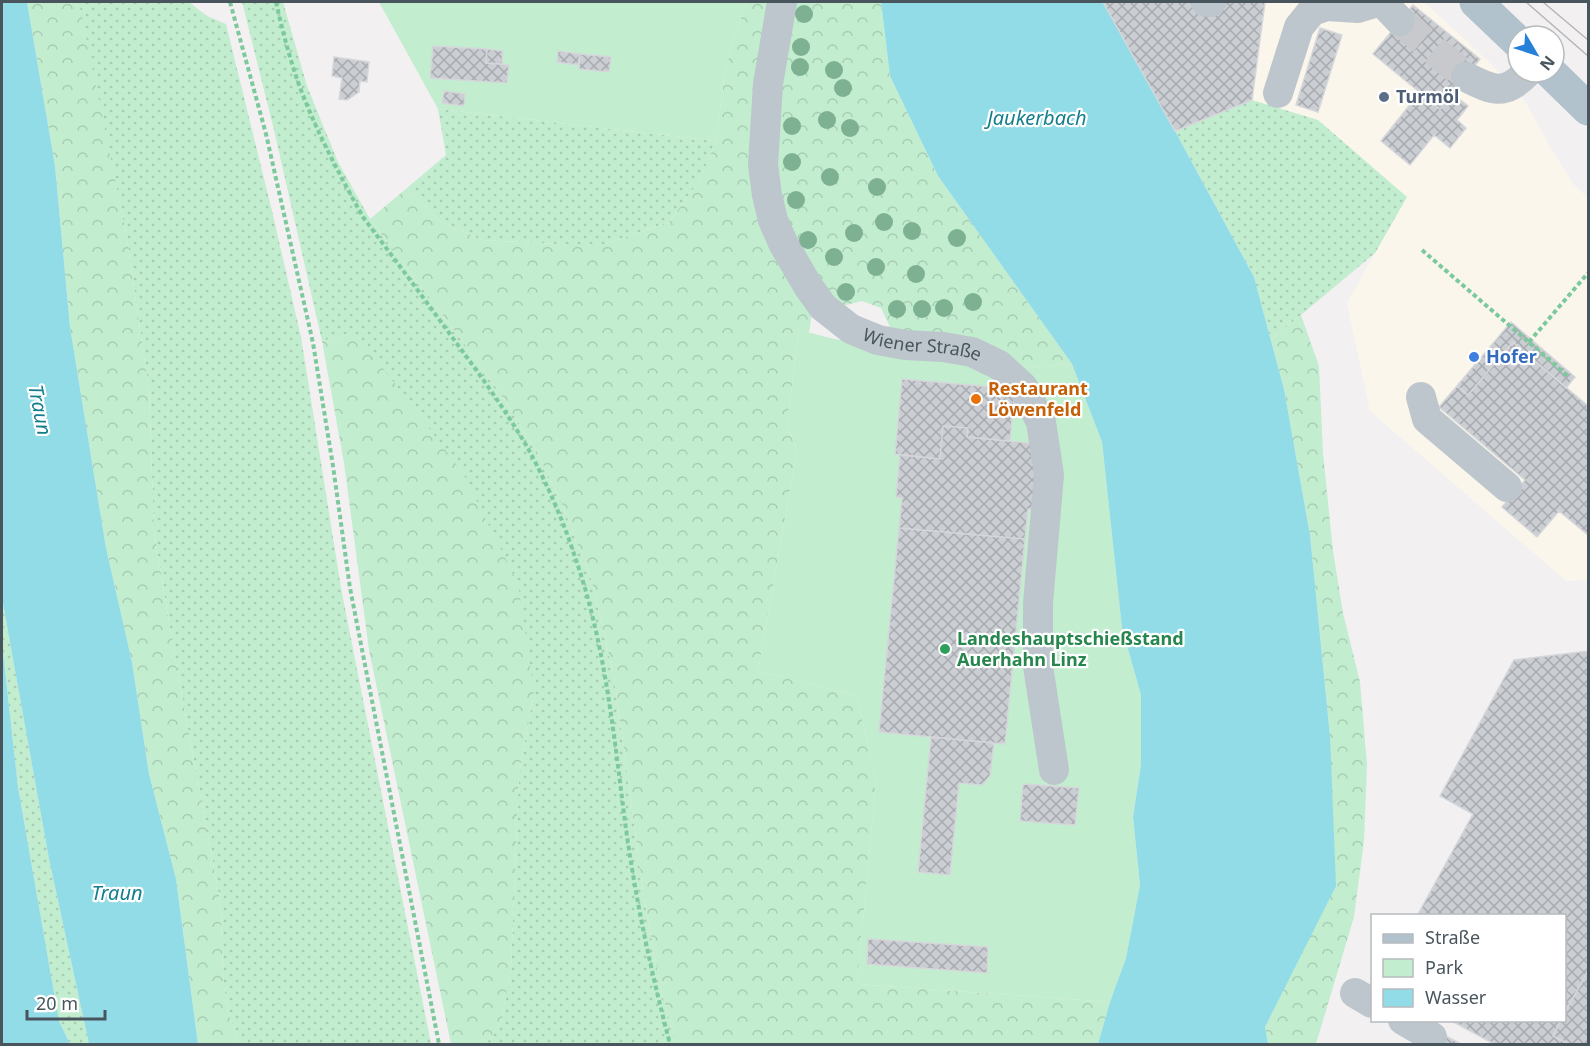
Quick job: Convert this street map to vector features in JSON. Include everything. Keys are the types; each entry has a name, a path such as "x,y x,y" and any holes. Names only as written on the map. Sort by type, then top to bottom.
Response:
{"main road":[{"path":"1476,2 1506,31"},
{"path":"1562,84 1588,110"}],"street":[{"name":"Wiener Straße","path":"782,2 768,84 763,165 773,220 783,243 808,286 823,307 851,329 878,340 904,345 943,347 972,352 999,365 1023,387 1041,422 1049,475 1038,603 1038,666 1054,770"},
{"path":"1206,2 1211,2"},
{"path":"1278,93 1299,27 1312,11 1327,6 1386,8"},
{"path":"1466,77 1484,86 1502,90 1513,84"},
{"path":"1421,397 1427,419 1507,488"},
{"path":"1406,1022 1432,1037"}],"path":[{"path":"230,2 266,134 313,343 350,588 439,1044"},
{"path":"276,2 286,44 312,117 350,193 363,217 478,373 525,444 549,492 575,555 601,652 637,903 670,1044"},
{"path":"1422,250 1569,377"},
{"path":"1529,342 1588,273"}],"shaded area":[{"name":"Hofer","path":"1265,2 1424,2 1487,60 1527,105 1574,185 1588,198 1588,580 1566,581 1370,411 1347,303 1407,197 1252,100"}],"green space":[{"path":"27,2 79,2 126,233 149,390 154,531 221,906 223,982 230,1018 240,1044 198,1044 176,879 149,774 132,662 106,548 70,327 55,166"},
{"path":"78,2 189,2 207,16 226,24 301,337 341,588 431,1044 240,1044 230,1018 223,982 221,906 154,531 149,390 126,233"},
{"path":"242,2 283,2 307,86 338,162 370,219 500,393 538,454 561,502 591,578 614,677 644,898 662,994 677,1044 486,1044 501,1022 511,969 519,774 534,692 349,334 322,341"},
{"path":"379,2 746,2 725,70 716,141 438,109"},
{"path":"746,2 772,2 751,167 812,313 809,333 799,330 787,424 797,450 758,671 857,696 876,781 857,984 1110,1002 1098,1044 677,1044 662,994 644,898 614,677 591,578 561,502 538,454 500,393 370,219 407,188 441,222 483,240 605,244 669,222 700,180 716,141 725,70"},
{"path":"795,2 881,2 890,76 938,176 1072,364 1014,368 910,336 890,327 881,308 862,301 842,306 830,297 784,215 774,163 779,86"},
{"path":"1252,100 1318,120 1407,197 1375,253 1271,340 1254,277 1175,131"},
{"path":"438,109 716,141 700,180 669,222 605,244 483,240 441,222 407,188 446,155"},
{"path":"1301,315 1319,366 1323,453 1333,551 1343,613 1360,682 1367,765 1364,841 1354,917 1316,1044 1268,1044 1265,1027 1295,966 1330,736 1310,535 1284,389 1271,340"},
{"name":"Landeshauptschießstand Auerhahn Linz","path":"799,330 905,352 1014,368 1072,364 1102,442 1122,628 1141,695 1141,764 1133,817 1140,885 1126,958 1110,1002 857,984 876,781 857,696 758,671 797,450 787,424"},
{"path":"349,334 376,359 463,473 518,584 534,692 519,774 511,969 501,1022 486,1044 451,1044 369,650 344,463 322,341"},
{"path":"2,598 49,859 89,1044 70,1044 59,1021 18,787 2,643"}],"water":[{"name":"Traun","path":"2,2 27,2 55,166 70,327 106,548 132,662 149,774 176,879 198,1044 89,1044 49,859 2,598"},
{"name":"Jaukerbach","path":"881,2 1103,2 1254,277 1284,389 1310,535 1330,736 1336,886 1265,1027 1268,1044 1098,1044 1126,958 1140,885 1133,817 1141,764 1141,695 1122,628 1102,442 1072,364 938,176 890,76"},
{"name":"Traun","path":"2,643 18,787 59,1021 70,1044 2,1044"}],"building":[{"path":"1103,2 1265,2 1252,100 1175,131"},
{"path":"1413,5 1480,59 1440,109 1373,54"},
{"path":"1320,28 1342,35 1318,112 1296,105"},
{"path":"433,46 487,49 486,63 509,65 507,83 430,78"},
{"path":"487,49 503,51 502,64 486,63"},
{"path":"558,51 580,54 578,65 557,62"},
{"path":"580,54 611,57 609,72 579,69"},
{"path":"334,57 369,62 367,82 360,81 359,92 347,100 339,99 342,78 332,76"},
{"path":"444,91 465,94 464,106 442,103"},
{"path":"1420,92 1440,109 1452,93 1468,106 1457,120 1466,128 1450,148 1434,135 1410,165 1381,141"},
{"path":"1511,322 1575,377 1566,388 1513,342 1468,395 1457,386"},
{"path":"1513,342 1588,406 1588,535 1559,511 1537,537 1502,507 1525,480 1439,407 1457,386 1468,395"},
{"path":"902,379 1015,389 1010,441 967,437 968,428 943,426 940,459 895,454"},
{"path":"943,426 968,428 967,437 1040,444 1034,510 1028,509 1025,539 899,528 902,498 896,497 900,455 940,459"},
{"path":"899,528 1025,539 1005,744 879,732"},
{"path":"1588,651 1588,971 1566,1010 1566,914 1418,914 1473,814 1440,796 1514,660"},
{"path":"931,737 994,743 990,776 982,785 959,783 950,875 918,872"},
{"path":"1023,784 1079,788 1075,825 1020,821"},
{"path":"868,939 988,947 987,973 867,964"},
{"path":"1588,971 1588,1044 1569,1044 1553,1036 1560,1022 1566,1022 1566,1010"},
{"path":"1454,1022 1560,1022 1553,1036 1569,1044 1494,1044"},
{"path":"1442,1034 1461,1044 1437,1044"}],"tunnel":[{"path":"1400,21 1466,77"}],"tram line":[{"path":"1526,2 1588,56"},
{"path":"1543,2 1588,40"}],"place":[{"name":"Turmöl","path":"1384,97"},
{"name":"Hofer","path":"1474,357"},
{"name":"Restaurant Löwenfeld","path":"976,399"},
{"name":"Landeshauptschießstand Auerhahn Linz","path":"945,649"}]}
